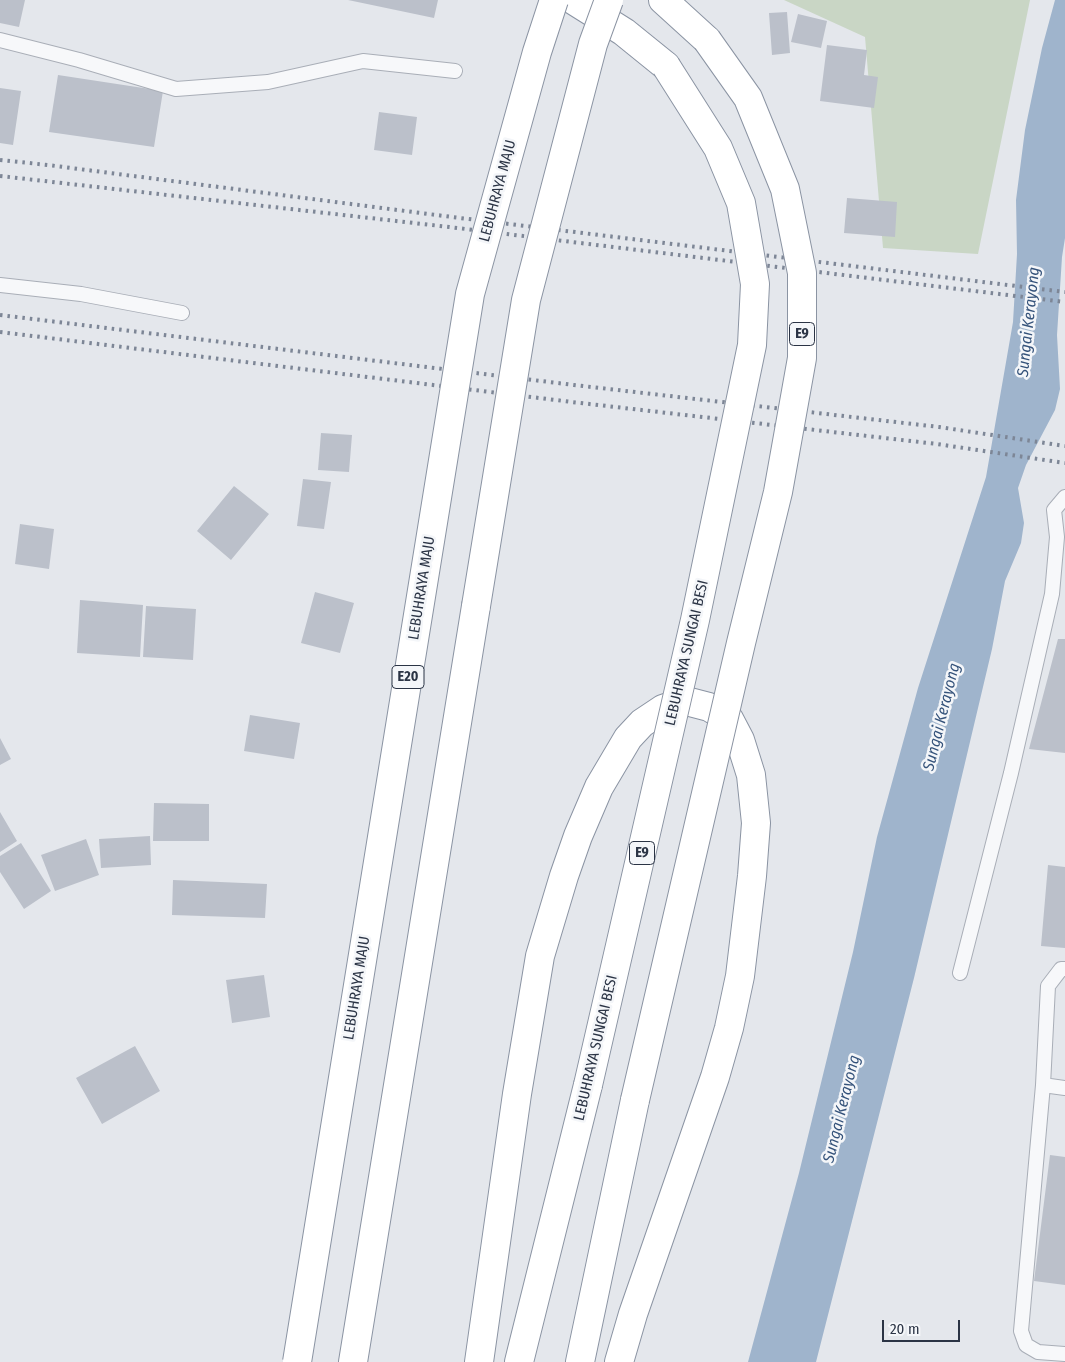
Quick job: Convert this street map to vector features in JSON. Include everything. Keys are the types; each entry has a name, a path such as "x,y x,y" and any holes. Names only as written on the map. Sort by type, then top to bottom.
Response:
{"highway":[{"name":"LEBUHRAYA MAJU","path":"297,1362 470,294 536,52 554,0"},
{"name":"LEBUHRAYA SUNGAI BESI","path":"519,1362 588,1085 695,620 752,345 755,284 741,203 718,148 666,66 624,32 573,0"},
{"path":"353,1362 526,300 593,44 609,0"},
{"name":"E9","path":"580,1362 635,1100 778,492 802,358 802,273 785,189 748,98 707,40 663,0"},
{"path":"479,1362 517,1094 540,956 564,876 578,836 599,787 628,738 642,723 663,710 686,701 709,707 729,719 740,740 751,775 756,823 752,876 740,976 729,1028 715,1077 633,1314 619,1362"}],"lane":[{"path":"0,40 80,60 176,89 268,82 363,61 455,71"},
{"path":"0,285 81,294 182,313"},
{"path":"960,973 1011,773 1052,594 1057,537 1054,510 1065,497"},
{"path":"1065,969 1061,969 1048,986 1043,1086 1021,1331 1026,1345 1038,1352 1065,1354"},
{"path":"1043,1086 1065,1088"}],"green space":[{"path":"784,0 1030,0 978,254 883,248 865,37"}],"water":[{"name":"Sungai Kerayong","path":"1055,0 1065,0 1065,238 1057,335 1060,389 1055,410 1026,465 1018,488 1024,523 1021,543 1005,581 992,649 914,978 816,1362 748,1362 799,1173 853,952 877,837 918,688 986,477 1013,322 1017,254 1016,200 1025,130 1042,48"}],"building":[{"path":"0,0 25,0 19,27 0,23"},
{"path":"348,0 438,0 434,18"},
{"path":"787,12 790,53 772,55 769,13"},
{"path":"798,14 827,21 821,48 791,42"},
{"path":"827,45 867,50 864,75 878,77 874,108 820,101"},
{"path":"58,75 163,91 154,147 49,132"},
{"path":"0,88 21,91 13,145 0,143"},
{"path":"379,112 417,117 412,155 374,150"},
{"path":"847,198 897,202 895,237 844,233"},
{"path":"321,433 352,435 349,472 318,470"},
{"path":"303,479 331,482 324,529 297,526"},
{"path":"234,486 269,514 231,560 197,531"},
{"path":"20,524 54,529 49,569 15,564"},
{"path":"315,592 354,603 340,653 301,643"},
{"path":"80,600 143,605 140,657 77,653"},
{"path":"146,606 196,609 193,660 143,657"},
{"path":"1058,639 1065,639 1065,753 1029,749"},
{"path":"250,715 300,723 294,759 244,751"},
{"path":"0,738 11,759 0,765"},
{"path":"154,803 209,804 209,841 153,841"},
{"path":"0,812 17,841 0,852"},
{"path":"150,836 151,865 101,868 99,839"},
{"path":"86,839 99,875 55,891 41,855"},
{"path":"21,843 51,891 24,909 0,872 0,856"},
{"path":"1048,865 1065,867 1065,948 1041,946"},
{"path":"173,880 267,884 265,918 172,915"},
{"path":"264,975 270,1017 232,1023 226,980"},
{"path":"135,1046 160,1091 102,1124 76,1078"},
{"path":"1050,1155 1065,1157 1065,1285 1034,1281"}],"railway":[{"path":"0,160 1065,292"},
{"path":"0,176 449,227 1065,302"},
{"path":"0,315 574,385 939,427 1065,446"},
{"path":"0,332 572,402 937,444 1065,463"}]}
